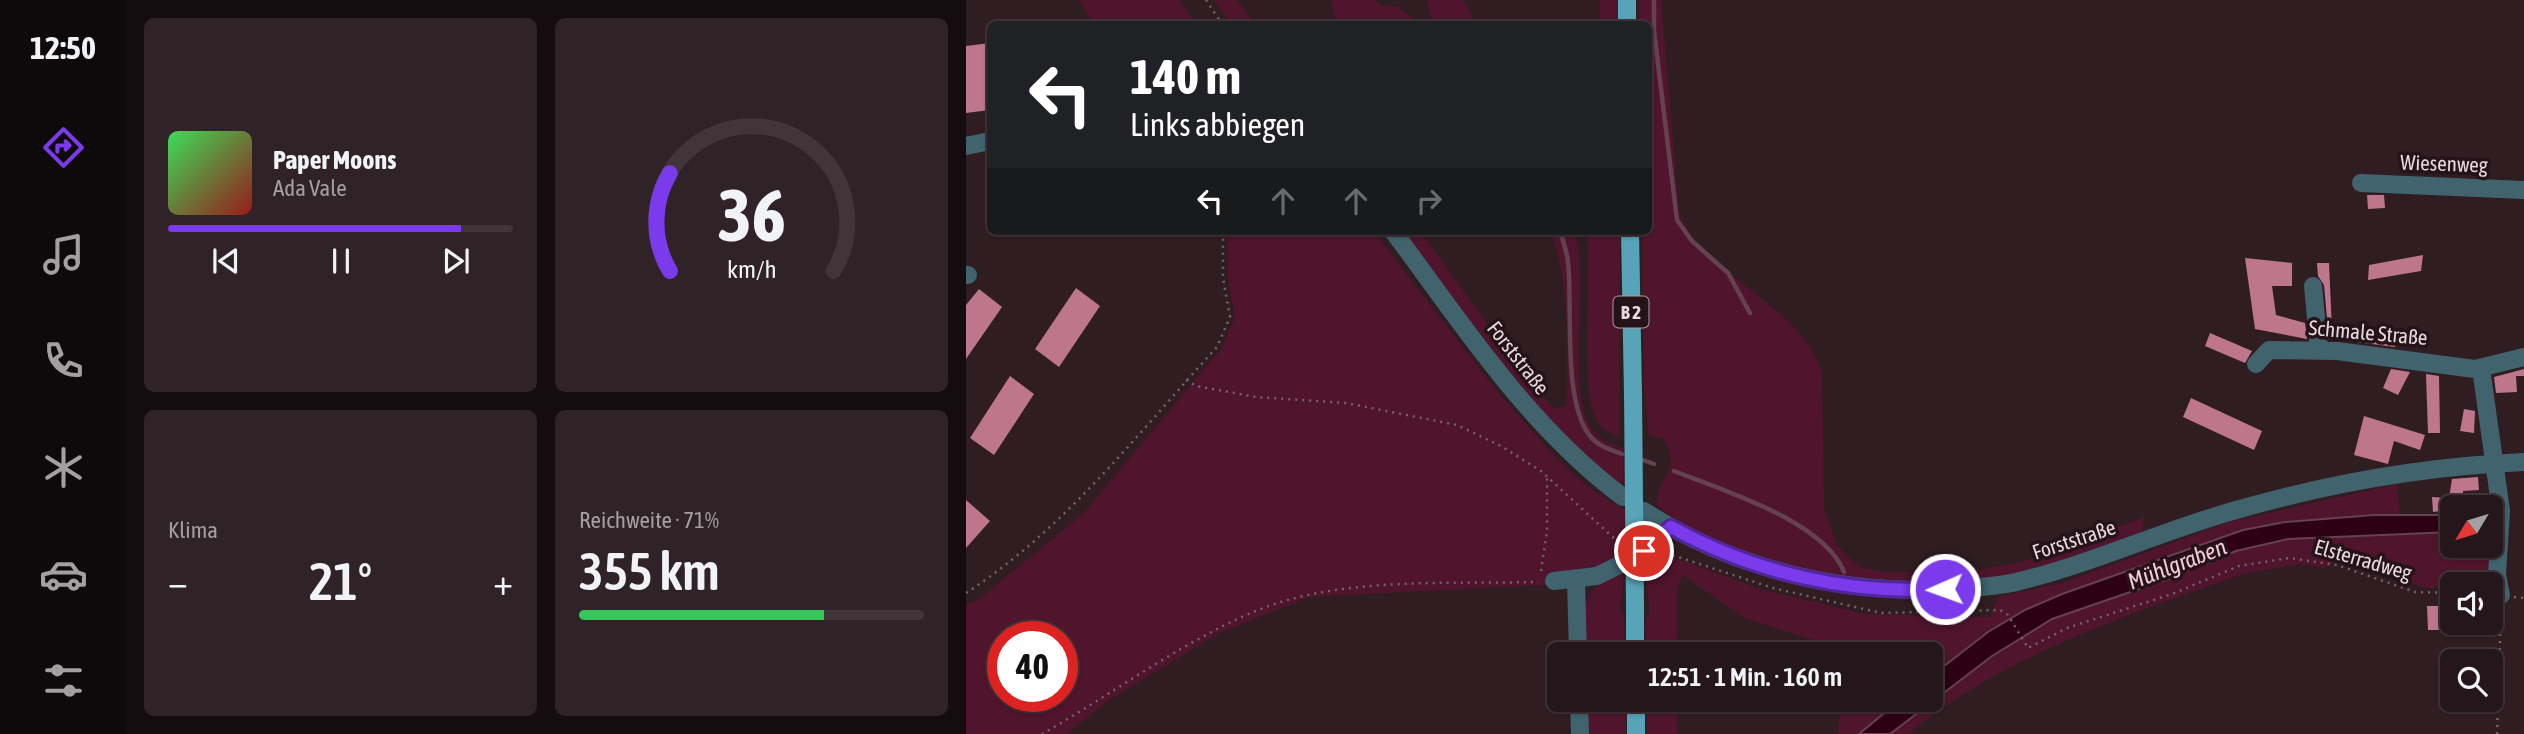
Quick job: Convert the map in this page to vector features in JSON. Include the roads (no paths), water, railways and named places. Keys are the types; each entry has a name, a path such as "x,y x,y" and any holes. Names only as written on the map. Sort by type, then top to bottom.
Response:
{"main road":[{"path":"1627,0 1627,21"},
{"name":"B 2","path":"1630,235 1635,642"},
{"path":"1636,712 1636,734"}],"street":[{"path":"966,146 987,142"},
{"name":"Wiesenweg","path":"2361,183 2524,190"},
{"name":"Forststraße","path":"1396,235 1535,417 1577,461 1623,497"},
{"path":"2313,286 2319,350"},
{"name":"Schmale Straße","path":"2256,364 2269,350 2319,350 2481,368 2524,357"},
{"path":"2481,368 2489,442 2496,463 2501,511 2497,572"},
{"name":"Forststraße","path":"1644,511 1726,554 1790,574 1838,584 1919,591 2018,582 2244,507 2307,492 2496,463 2524,462"},
{"path":"1644,551 1671,527"},
{"path":"1547,581 1597,576 1624,556"},
{"path":"1576,580 1578,642"},
{"path":"1579,712 1580,734"}],"water":[{"name":"Mühlgraben","path":"2374,515 2440,515 2440,533 2288,539 2236,551 2168,579 2052,619 1992,656 1943,693 1943,667 1988,632 2025,610 2062,594 2243,530 2285,522"},
{"path":"1886,712 1919,712 1890,734 1859,734"}],"waterway":[{"path":"1654,0 1654,31 1677,220 1692,241 1728,273 1750,313"},
{"path":"1561,235 1568,262 1570,353 1575,400 1581,420 1590,436 1601,445 1622,454"},
{"path":"1643,460 1654,464"},
{"path":"1674,471 1770,509 1794,523 1816,537 1833,554 1844,572"}]}
